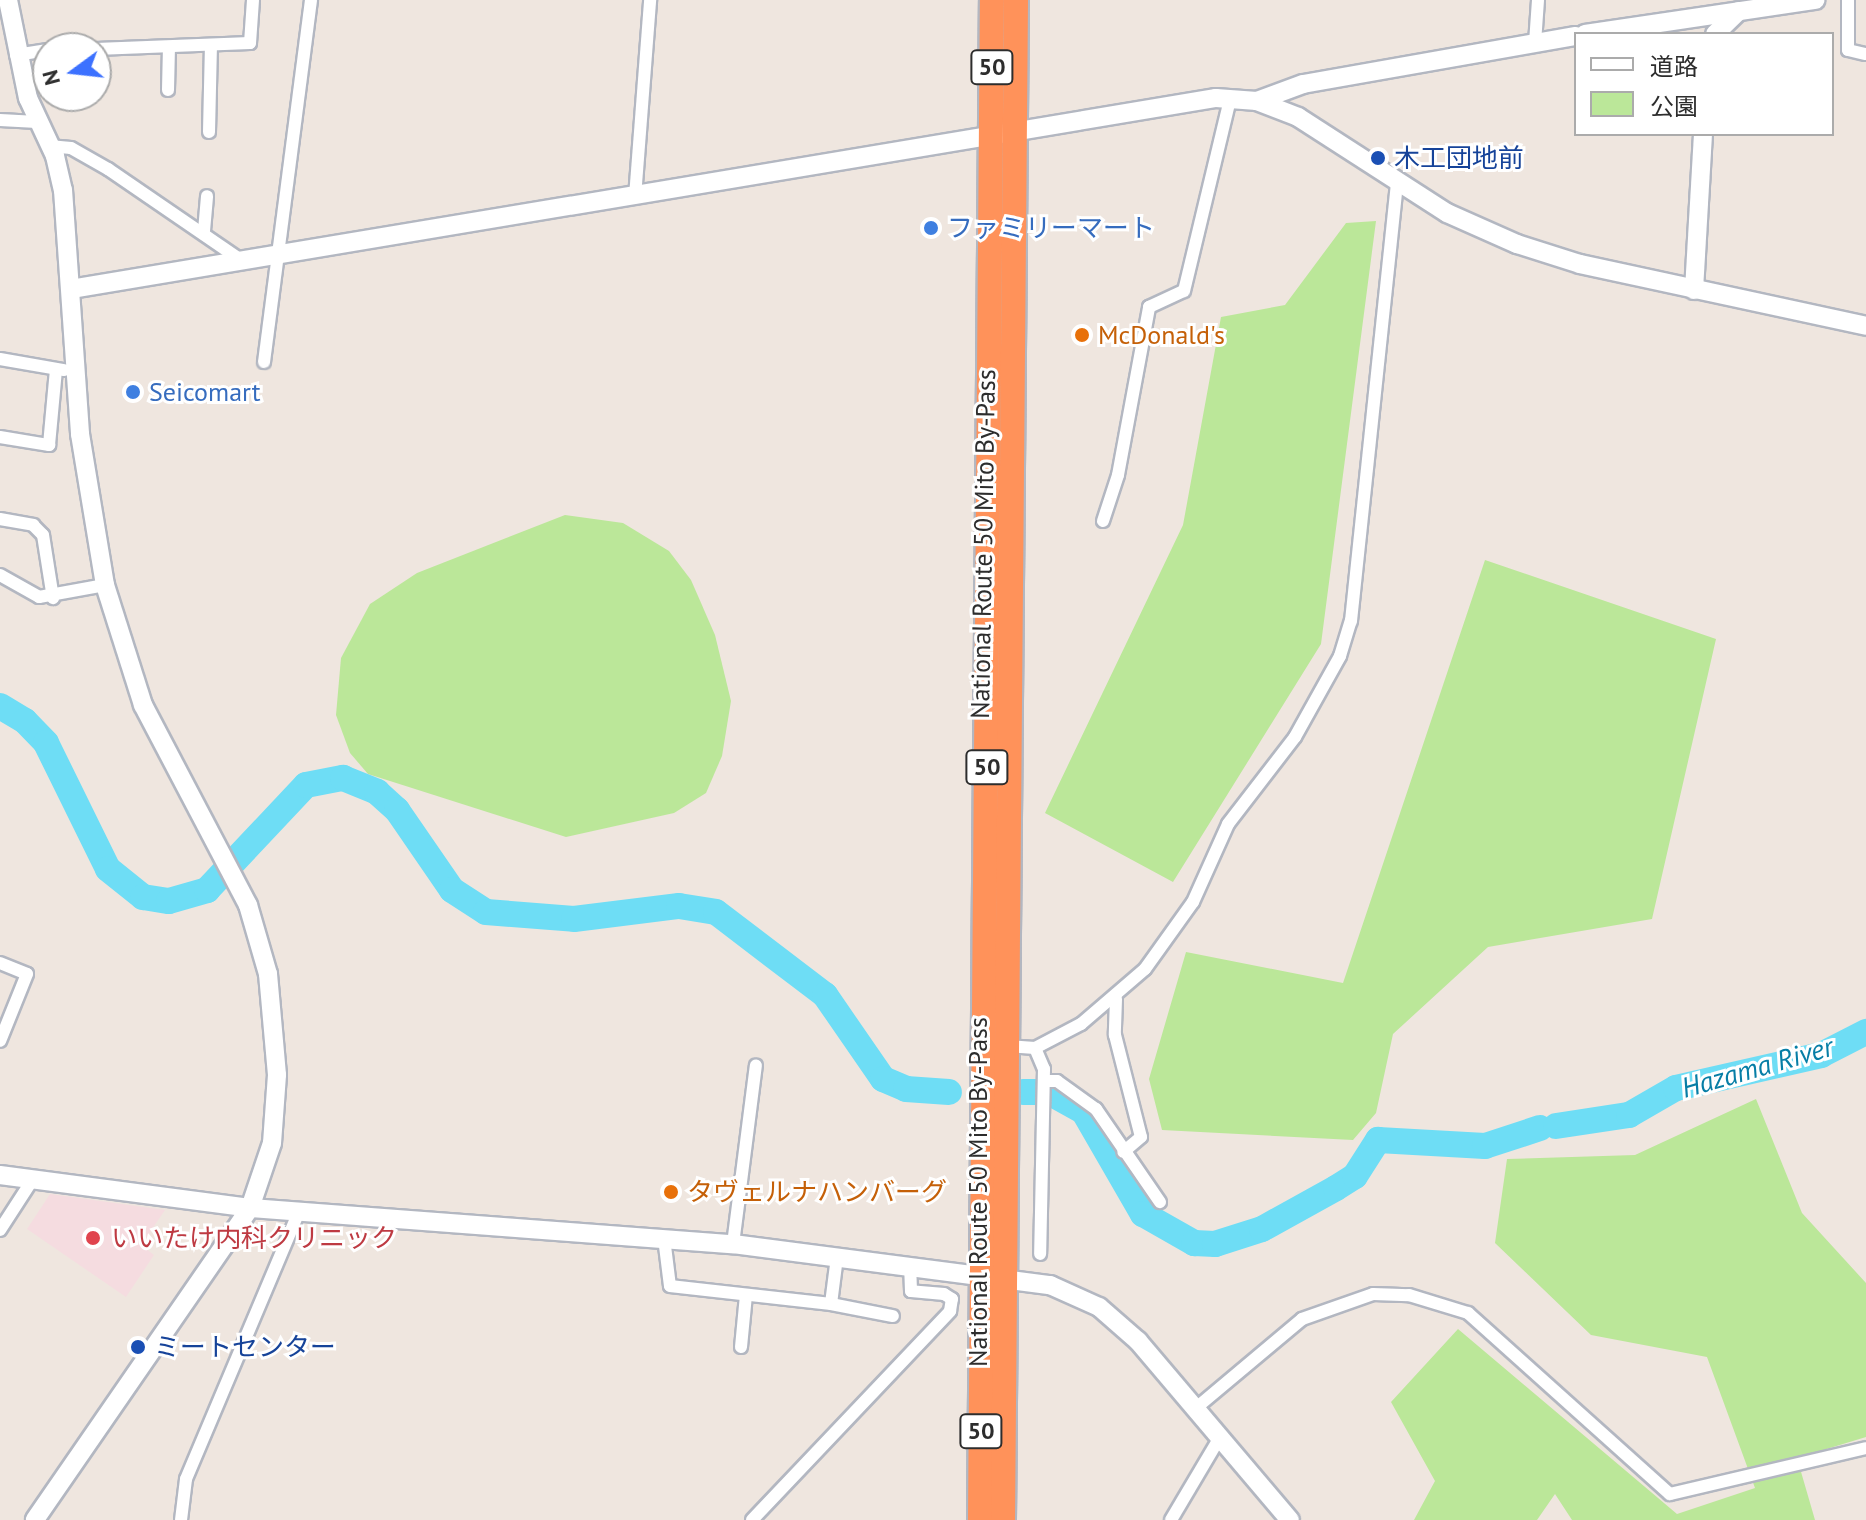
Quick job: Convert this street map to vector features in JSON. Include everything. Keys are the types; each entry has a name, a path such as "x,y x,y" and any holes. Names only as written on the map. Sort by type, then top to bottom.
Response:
{"highway":[{"name":"National Route 50 Mito By-Pass","path":"992,0 1003,133 1007,1046 1003,1520"},
{"name":"National Route 50 Mito By-Pass","path":"980,1520 981,1277 1003,133 1016,0"}],"street":[{"path":"8,0 16,55 63,190 75,372 86,479 105,585 143,705 248,905 268,974 277,1075 272,1143 250,1208 35,1520"},
{"path":"112,49 250,43 253,0"},
{"path":"264,362 282,255 311,0"},
{"path":"635,197 650,0"},
{"path":"1535,43 1538,0"},
{"path":"1717,32 1753,0"},
{"path":"1596,32 1700,13 1733,15 1816,0"},
{"path":"1848,0 1848,50 1866,54"},
{"path":"1257,101 1303,84 1574,36"},
{"path":"209,132 211,45"},
{"path":"168,90 169,47"},
{"path":"16,55 32,52"},
{"path":"71,289 635,197 1198,99 1230,99 1257,101 1298,117 1447,213 1517,244 1694,290 1866,326"},
{"path":"1103,521 1118,475 1149,307 1184,291 1230,99"},
{"path":"0,120 37,122"},
{"path":"1694,290 1703,136"},
{"path":"49,146 83,155 204,231 244,262"},
{"path":"1007,1046 1035,1048 1116,999 1145,969 1193,902 1228,824 1295,737 1340,656 1351,621 1397,182"},
{"path":"204,231 207,196"},
{"path":"0,359 75,372"},
{"path":"0,437 49,445 56,369"},
{"path":"0,519 33,525 43,535 53,598"},
{"path":"0,575 39,597 53,598 105,585"},
{"path":"0,963 27,974 0,1041"},
{"path":"1116,999 1115,1035 1141,1137 1123,1152"},
{"path":"1035,1048 1046,1081 1040,1254"},
{"path":"733,1244 756,1065"},
{"path":"1046,1081 1057,1081 1096,1109 1160,1202"},
{"path":"0,1175 250,1208 733,1244 1050,1285 1099,1307 1138,1341 1290,1520"},
{"path":"0,1230 33,1179"},
{"path":"181,1520 186,1479 299,1211"},
{"path":"664,1238 670,1286 831,1304 893,1316"},
{"path":"831,1304 837,1257"},
{"path":"752,1520 950,1311 952,1299 944,1294 911,1291 910,1268"},
{"path":"1196,1408 1302,1319 1373,1294 1409,1295 1468,1313 1670,1494 1866,1448"},
{"path":"741,1347 746,1295"},
{"path":"1171,1520 1220,1437"}],"shaded area":[{"name":"いいたけ内科クリニック","path":"50,1194 165,1210 141,1245 154,1255 126,1297 27,1229"}],"green space":[{"path":"1376,221 1321,644 1173,882 1045,813 1183,525 1221,317 1285,305 1346,223"},
{"path":"565,515 623,523 669,551 691,580 715,635 731,701 722,756 706,793 674,813 566,837 368,774 350,753 336,715 341,658 370,604 417,573"},
{"path":"1485,560 1716,639 1652,919 1488,947 1393,1034 1376,1113 1353,1140 1162,1130 1149,1079 1186,952 1343,983"},
{"path":"1756,1099 1802,1213 1866,1283 1866,1437 1797,1458 1815,1520 1572,1520 1555,1494 1537,1520 1414,1520 1435,1481 1391,1402 1458,1329 1677,1514 1755,1488 1707,1357 1591,1335 1495,1243 1507,1159 1635,1155"}],"waterway":[{"name":"Hazama River","path":"0,706 25,721 46,743 108,869 143,897 169,901 207,890 306,785 343,778 377,792 397,810 452,890 486,912 574,919 679,906 716,912 825,995 883,1079 906,1089 949,1092"},
{"name":"Hazama River","path":"1556,1126 1629,1115 1676,1088 1821,1055 1866,1032"},
{"name":"Hazama River","path":"1023,1092 1041,1092"},
{"name":"Hazama River","path":"1052,1094 1084,1112 1143,1214 1194,1243 1215,1244 1262,1229 1336,1188 1355,1176 1378,1140 1485,1146 1540,1128"}],"place":[{"name":"木工団地前","path":"1378,158"},
{"name":"ファミリーマート","path":"931,228"},
{"name":"McDonald's","path":"1082,335"},
{"name":"Seicomart","path":"133,392"},
{"name":"タヴェルナハンバーグ","path":"671,1192"},
{"name":"いいたけ内科クリニック","path":"93,1238"},
{"name":"ミートセンター","path":"138,1347"}]}
